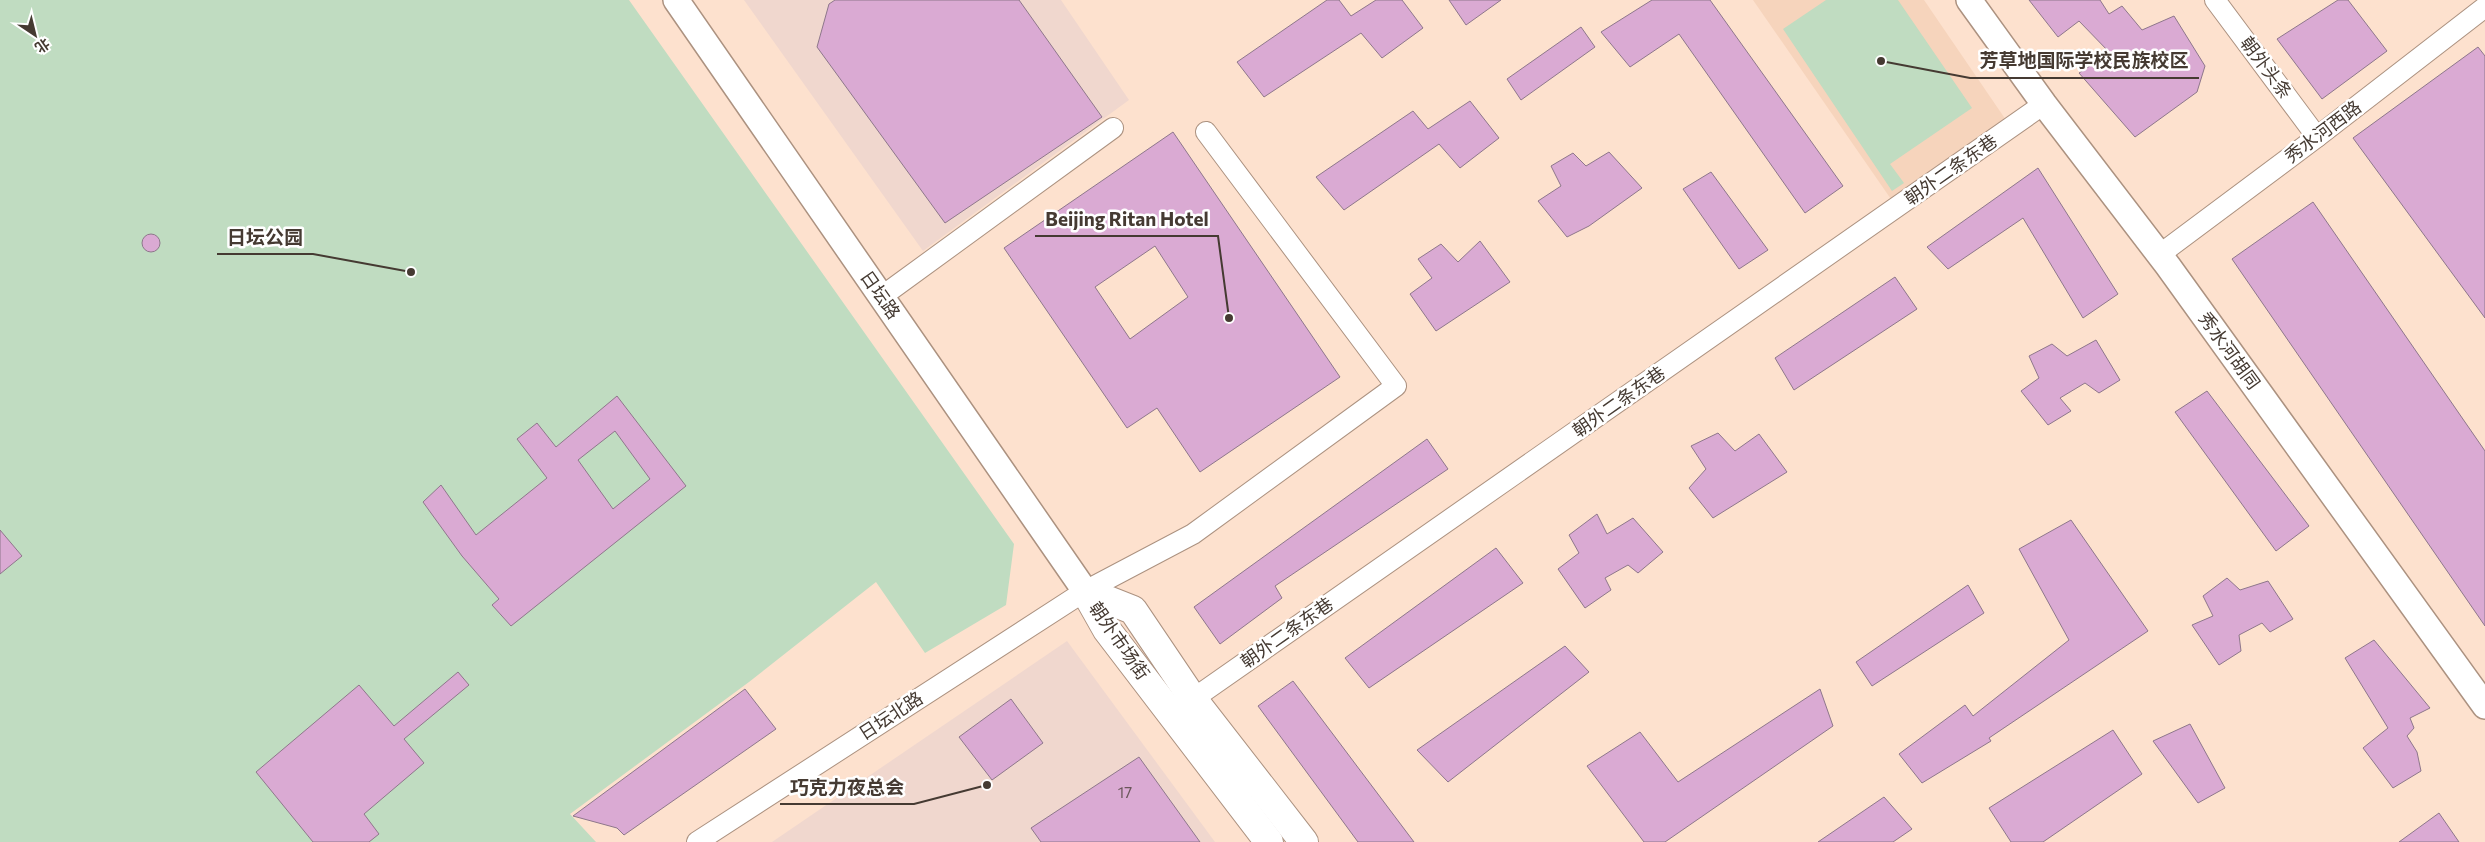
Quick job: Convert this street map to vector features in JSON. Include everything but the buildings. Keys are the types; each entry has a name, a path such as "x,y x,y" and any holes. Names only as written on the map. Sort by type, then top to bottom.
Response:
{"main road":[{"name":"朝外市场街","path":"1085,591 1133,610 1193,699 1304,842"},
{"name":"朝外市场街","path":"1085,591 1108,630 1269,842"}],"street":[{"name":"日坛路","path":"676,0 1085,591"},
{"name":"秀水河胡同","path":"1969,0 2044,104 2159,255 2485,706"},
{"name":"朝外头条","path":"2215,0 2318,137"},
{"name":"秀水河西路","path":"2159,255 2318,137 2485,7"},
{"name":"朝外二条东巷","path":"1193,699 2044,104"},
{"path":"881,297 1112,128"},
{"name":"日坛北路","path":"697,842 1085,591 1193,534 1396,386 1206,132"}],"shaded area":[{"path":"744,0 1061,0 1129,100 923,251"},
{"path":"1753,0 1924,0 2008,123 1893,202"},
{"path":"1067,641 1215,842 772,842"}],"green space":[{"path":"0,0 629,0 1014,544 1006,605 925,653 876,582 749,682 570,814 596,842 0,842"},
{"path":"1826,0 1898,0 1972,108 1890,164 1904,183 1892,191 1783,29"}],"place":[{"name":"芳草地国际学校民族校区","path":"1881,61"},
{"name":"日坛公园","path":"411,272"},
{"name":"Beijing Ritan Hotel","path":"1229,318"},
{"name":"巧克力夜总会","path":"987,785"}]}
